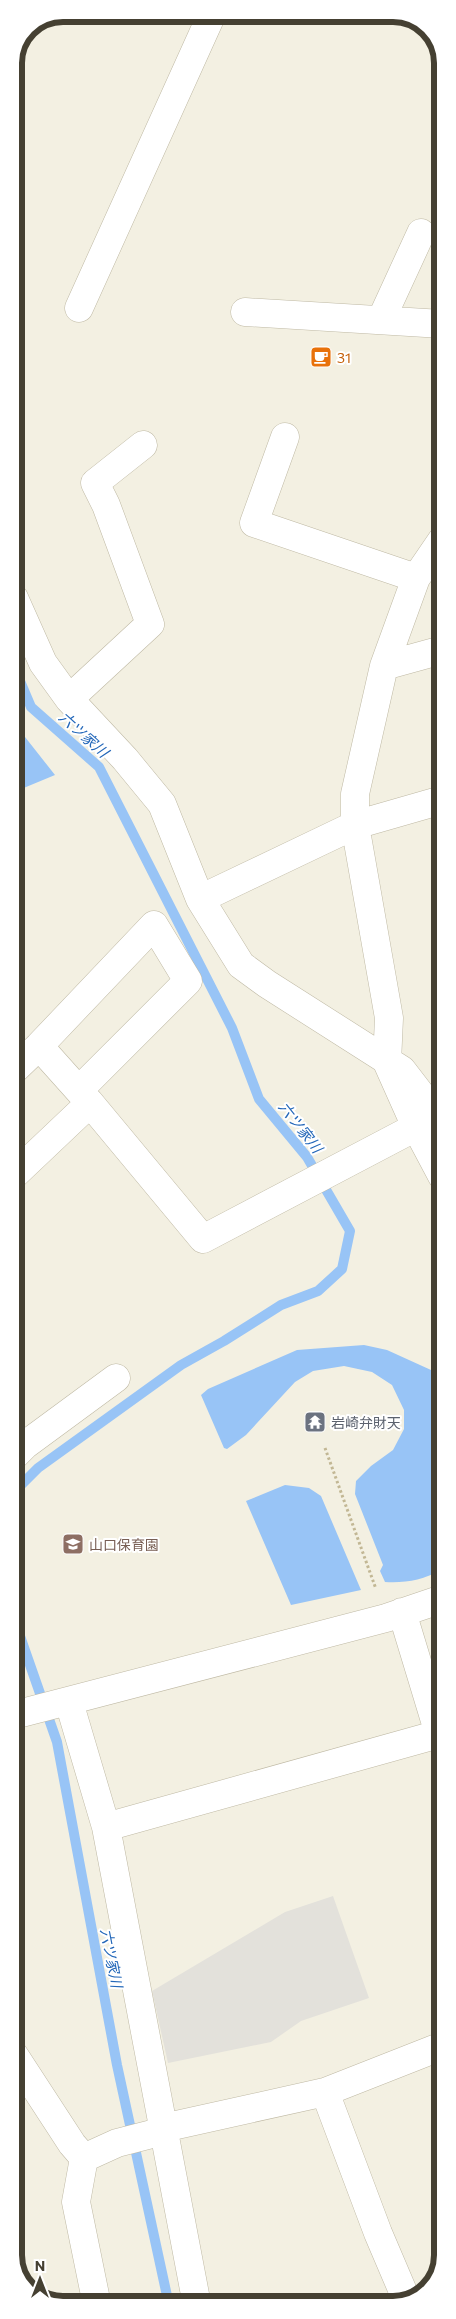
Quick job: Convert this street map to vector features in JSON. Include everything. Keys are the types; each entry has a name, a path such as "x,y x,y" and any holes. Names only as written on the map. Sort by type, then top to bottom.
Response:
{"street":[{"path":"79,308 208,22"},
{"path":"381,320 421,232"},
{"path":"245,312 433,323"},
{"path":"285,437 254,524 416,578"},
{"path":"69,699 150,624 106,505 94,483 144,445"},
{"path":"433,553 416,578 384,666 355,794 355,825 389,1018 387,1062 416,1127 434,1160"},
{"path":"22,616 43,663 69,699 125,759 162,804 200,900 241,965 402,1070 433,1111"},
{"path":"384,666 433,652"},
{"path":"200,900 355,825 433,802"},
{"path":"22,1062 154,925 188,981 23,1166"},
{"path":"39,1046 85,1096 203,1239 416,1127"},
{"path":"23,1447 116,1378"},
{"path":"23,1711 68,1702 394,1615 434,1602"},
{"path":"394,1615 434,1720"},
{"path":"68,1702 106,1827 158,2131 195,2296"},
{"path":"106,1827 434,1735"},
{"path":"84,2158 117,2143 158,2131 325,2092 434,2049"},
{"path":"23,2068 72,2144 84,2158"},
{"path":"325,2092 378,2233 404,2295"},
{"path":"84,2158 76,2202 93,2296"}],"path":[{"path":"325,1448 394,1615"}],"shaded area":[{"path":"333,1896 369,1998 301,2021 271,2042 168,2063 152,1991 285,1912"}],"water":[{"path":"22,734 55,775 22,789"},
{"path":"364,1345 387,1350 434,1371 434,1574 414,1580 385,1582 380,1571 383,1565 355,1494 356,1481 371,1466 393,1450 404,1429 404,1410 392,1385 372,1372 344,1366 313,1371 295,1382 246,1435 227,1449 224,1448 201,1395 208,1389 297,1350"},
{"path":"285,1485 309,1488 321,1496 361,1590 291,1605 246,1501"}],"waterway":[{"name":"六ツ家川","path":"22,686 31,707 99,767 232,1028 259,1099 307,1157 350,1231 342,1269 318,1291 281,1305 224,1341 181,1365 38,1468 23,1483"},
{"name":"六ツ家川","path":"23,1644 57,1742 117,2065 167,2296"}],"place":[{"name":"31","path":"321,357"},
{"name":"岩崎弁財天","path":"315,1422"},
{"name":"山口保育園","path":"73,1544"}]}
